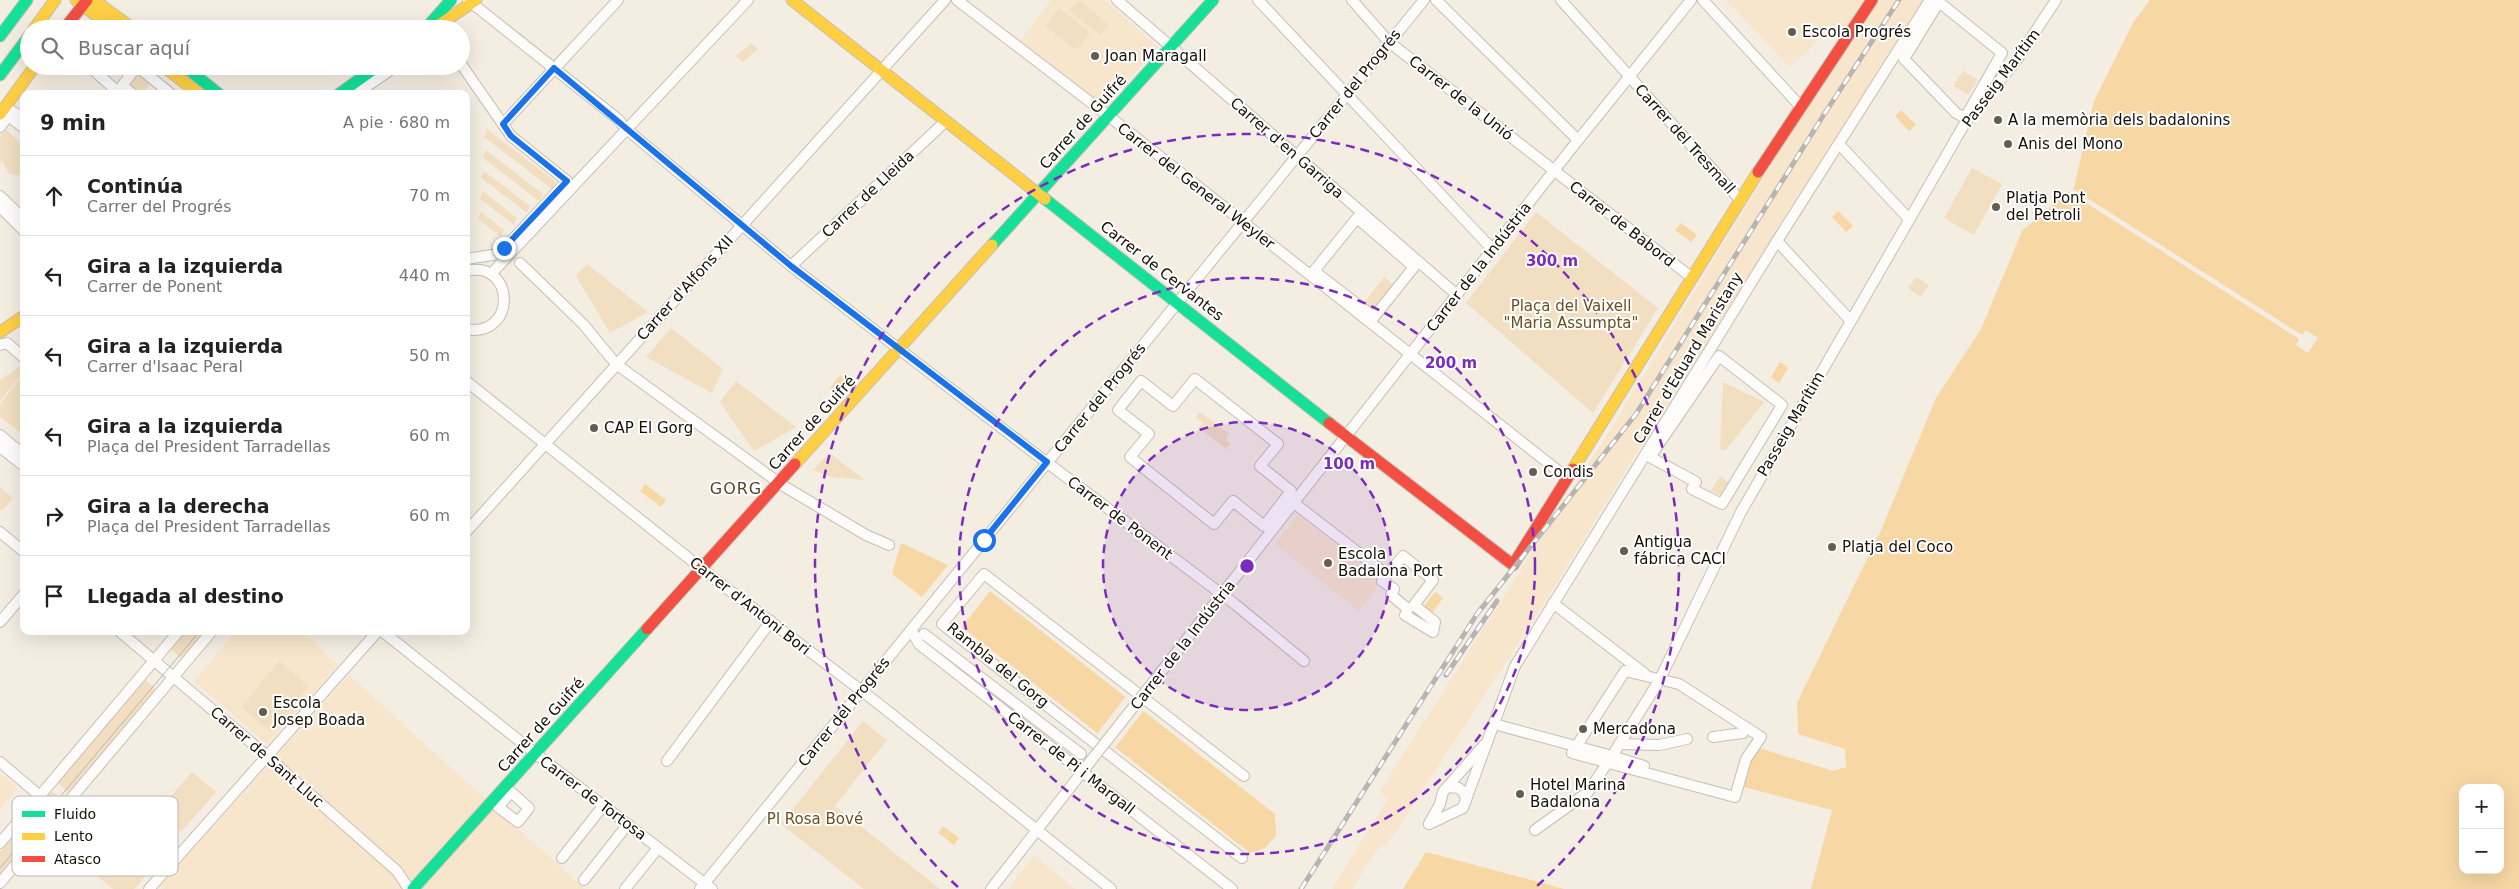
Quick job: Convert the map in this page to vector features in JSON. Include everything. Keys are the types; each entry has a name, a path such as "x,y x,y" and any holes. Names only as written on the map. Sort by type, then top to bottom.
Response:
{"main road":[{"path":"0,36 27,0"},
{"path":"41,20 55,0"},
{"path":"94,0 121,20"},
{"path":"434,20 451,0"},
{"name":"Carrer de Cervantes","path":"792,0 1513,565 1566,478"},
{"name":"Carrer de Guifré","path":"413,889 1213,0"},
{"path":"1566,478 1597,431 1691,276 1741,201 1800,106 1872,0"},
{"path":"446,20 472,1"},
{"path":"70,20 82,2 103,20"},
{"path":"0,75 20,48"},
{"path":"3,114 29,75"},
{"path":"175,75 195,90"},
{"path":"195,75 214,90"},
{"path":"345,90 365,75"},
{"path":"0,332 20,319"}],"street":[{"path":"503,124 618,0"},
{"path":"491,274 625,128 748,0"},
{"name":"Carrer d'Alfons XII","path":"470,527 945,0"},
{"name":"Carrer del General Weyler","path":"957,0 1108,116 1566,478"},
{"name":"Carrer d'en Garriga","path":"1116,0 1458,295"},
{"path":"1258,0 1493,250"},
{"name":"Carrer de la Unió","path":"1352,0 1389,42 1554,171"},
{"name":"Carrer del Progrés","path":"706,887 860,690 1424,0"},
{"path":"1436,0 1578,140"},
{"name":"Carrer del Tresmall","path":"1561,0 1741,201"},
{"name":"Carrer de la Indústria","path":"991,889 1035,830 1458,295 1578,140 1691,0"},
{"path":"1703,0 1800,106"},
{"name":"Passeig Marítim","path":"1536,830 1588,792 1610,760 1741,512 1965,122 2016,61 2056,0"},
{"name":"Carrer de Ponent","path":"472,1 619,120 625,128 791,266 1222,594 1304,662"},
{"path":"1935,1 2002,53 1965,118 1956,113 1904,59 1935,1"},
{"name":"Carrer d'Eduard Maristany","path":"1466,800 1515,666 1777,242 1839,144 1935,1"},
{"path":"98,75 115,90"},
{"path":"128,90 122,86 130,75"},
{"path":"148,75 166,90"},
{"path":"362,90 383,75"},
{"path":"469,75 511,136 567,181 498,254 470,258"},
{"path":"3,114 12,111 20,116"},
{"path":"0,127 3,114"},
{"path":"3,114 20,125"},
{"name":"Carrer de Lleida","path":"791,266 946,121"},
{"path":"1839,144 1909,219"},
{"name":"Carrer de Babord","path":"1554,171 1691,276"},
{"path":"0,196 20,215"},
{"path":"0,207 20,227"},
{"path":"1357,218 1414,267 1374,317 1314,271 1357,218"},
{"path":"1777,242 1850,320"},
{"path":"520,263 584,324 616,364 779,482 866,536 889,545"},
{"path":"470,270 491,274 503,288 503,310 489,326 470,329"},
{"path":"0,332 20,347"},
{"path":"0,345 8,343 20,354"},
{"path":"1719,356 1782,405 1722,504 1692,489 1696,482 1650,457 1719,356"},
{"path":"1195,379 1278,444 1260,466 1291,490 1264,526 1232,501 1214,524 1130,458 1149,434 1118,410 1141,381 1173,406 1195,379"},
{"name":"Carrer d'Antoni Bori","path":"470,384 1111,889"},
{"path":"0,435 20,452"},
{"path":"0,447 20,463"},
{"path":"1294,503 1387,575"},
{"path":"0,532 20,549"},
{"path":"1403,556 1433,580 1414,605 1435,622 1433,632 1405,615 1408,609 1391,595 1394,589 1382,581 1387,575 1403,556"},
{"name":"Rambla del Gorg","path":"1242,858 942,624 984,574 1244,776"},
{"path":"0,622 20,599"},
{"path":"1553,603 1654,678 1743,733 1756,744"},
{"path":"667,761 771,621"},
{"name":"Carrer de Pi i Margall","path":"913,634 919,644 1232,889"},
{"path":"924,634 1081,754"},
{"name":"Carrer de Sant Lluc","path":"124,635 267,756 396,871 409,889"},
{"path":"0,762 40,796 176,635"},
{"path":"73,796 209,635"},
{"path":"178,856 376,635"},
{"name":"Carrer de Tortosa","path":"385,635 706,887"},
{"path":"1494,724 1576,747 1610,760 1735,798 1746,759 1761,737 1679,684 1625,671 1576,747"},
{"path":"1713,737 1743,733"},
{"path":"1619,744 1659,745 1687,739"},
{"name":"Carrer d'Eduard Maristany","path":"1447,787 1488,741"},
{"path":"1610,760 1729,792"},
{"path":"1447,787 1459,788 1464,793 1466,800 1463,808 1457,812 1429,824 1447,787"},
{"path":"1440,804 1447,811 1457,812"},
{"path":"562,858 603,806"},
{"path":"584,880 628,824"},
{"path":"0,844 12,830"},
{"path":"625,889 658,848"},
{"path":"0,883 12,869"},
{"path":"149,889 161,876"}],"shaded area":[{"name":"Joan Maragall","path":"1051,0 1105,0 1158,47 1105,106 1020,41"},
{"name":"Escola Progrés","path":"1726,0 1867,0 1844,36 1831,28 1790,67"},
{"path":"1875,0 1926,0 1628,467 1548,597 1387,845 1380,845 1352,889 1332,889 1388,799 1380,791 1617,419 1808,104"},
{"path":"2150,0 2519,0 2519,889 1811,889 1832,810 1744,787 1746,765 1759,748 1833,771 1846,767 1845,749 1798,734 1797,703 1882,528 1936,398 1981,329 2022,231 2074,187 2094,101 2133,23"},
{"path":"1901,110 1916,125 1909,131 1895,116"},
{"path":"1838,211 1853,226 1846,232 1832,217"},
{"path":"1681,223 1697,235 1691,242 1675,230"},
{"path":"1780,362 1788,368 1779,383 1771,377"},
{"path":"840,375 848,382 837,394 830,388"},
{"path":"645,484 666,500 661,507 640,491"},
{"name":"Escola Badalona Port","path":"1298,515 1382,581 1359,611 1275,544"},
{"path":"901,543 948,565 922,597 892,574"},
{"path":"990,591 1275,814 1276,836 1265,848 1250,853 962,627"},
{"path":"1435,592 1443,598 1432,613 1424,606"},
{"name":"Escola Josep Boada","path":"233,635 306,635 338,665 267,744 194,681"},
{"path":"349,675 585,889 163,889 160,886 169,876 178,876 178,866"},
{"path":"0,773 18,788 0,809"},
{"path":"943,826 959,838 954,845 938,833"},
{"path":"1426,852 1445,857 1564,889 1403,889"},
{"path":"1034,856 1076,889 1008,889"}],"green space":[{"path":"1079,0 1109,25 1100,35 1069,10"},
{"path":"1059,8 1090,33 1076,50 1045,26"},
{"path":"751,43 758,49 743,62 736,56"},
{"path":"1963,71 1978,80 1968,95 1953,86"},
{"path":"135,75 142,75 152,82 145,90 133,90 127,85"},
{"path":"6,129 20,143 20,175 12,175 5,167 2,159 0,164 0,136"},
{"path":"487,129 556,182 552,189 484,137"},
{"path":"486,150 543,194 539,201 483,158"},
{"path":"1972,168 2002,184 1974,235 1944,218"},
{"path":"484,171 530,206 527,213 481,178"},
{"path":"483,191 517,218 514,225 480,199"},
{"path":"481,212 504,230 501,237 478,219"},
{"name":"Plaça del Vaixell \"Maria Assumpta\"","path":"1536,212 1658,308 1593,413 1466,303"},
{"path":"587,264 648,312 610,333 576,276"},
{"path":"1384,277 1394,285 1371,314 1362,306"},
{"path":"1916,277 1929,285 1921,297 1908,288"},
{"path":"671,328 723,369 712,393 646,357"},
{"path":"20,366 20,376 0,401 0,380"},
{"path":"20,378 20,432 0,417 0,404"},
{"path":"736,381 796,427 754,451 720,402"},
{"path":"1723,382 1764,402 1725,451 1720,449"},
{"path":"1200,412 1229,434 1225,439 1231,444 1226,449 1199,428 1203,423 1196,417"},
{"path":"829,453 865,480 831,477 813,470"},
{"path":"1720,476 1733,485 1725,498 1711,490"},
{"path":"0,487 13,498 2,511 0,509"},
{"path":"183,635 204,635 183,660 171,649"},
{"path":"279,661 309,686 271,732 241,707"},
{"path":"145,680 157,690 70,794 58,783"},
{"name":"Pl Rosa Bové","path":"863,721 887,740 835,806 940,889 864,889 781,824"},
{"path":"192,772 216,792 181,832 178,830 178,796 171,796"},
{"path":"52,791 58,796 48,796"},
{"path":"12,838 12,863 0,877 0,852"},
{"path":"97,876 145,876 134,889 113,889"}],"pier":[{"path":"2070,187 2302,335 2306,330 2318,338 2308,353 2296,345 2299,339 2066,190"},
{"path":"1127,695 1145,709 1114,749 1096,735"}],"tram line":[{"path":"61,796 197,635"},
{"path":"0,868 12,854"}],"railway":[{"path":"1301,889 1477,614 1636,414 1823,116 1899,0"},
{"path":"1446,675 1497,601"}],"traffic: fast":[{"path":"0,36 27,0"},
{"path":"433,20 451,0"},
{"path":"992,245 1213,0"},
{"path":"0,75 20,48"},
{"path":"195,75 214,90"},
{"path":"345,90 365,75"},
{"path":"1045,199 1329,423"},
{"path":"413,889 647,629"}],"traffic: slow":[{"path":"41,20 55,0"},
{"path":"76,0 102,20"},
{"path":"94,0 121,20"},
{"path":"446,20 476,0"},
{"path":"792,0 1045,199"},
{"path":"0,114 28,75"},
{"path":"175,75 195,90"},
{"path":"1573,469 1758,172"},
{"path":"795,464 992,245"},
{"path":"0,332 20,319"}],"traffic: jam":[{"path":"71,20 87,0"},
{"path":"1758,172 1872,0"},
{"path":"1329,423 1513,565 1573,469"},
{"path":"647,629 795,464"}],"place":[{"name":"Escola Progrés","path":"1792,32"},
{"name":"Joan Maragall","path":"1095,56"},
{"name":"A la memòria dels badalonins","path":"1998,120"},
{"name":"Anis del Mono","path":"2008,144"},
{"name":"Platja Pont del Petroli","path":"1996,207"},
{"name":"CAP El Gorg","path":"594,428"},
{"name":"Condis","path":"1533,472"},
{"name":"Platja del Coco","path":"1832,547"},
{"name":"Antigua fábrica CACI","path":"1624,551"},
{"name":"Escola Badalona Port","path":"1328,563"},
{"name":"Escola Josep Boada","path":"263,712"},
{"name":"Mercadona","path":"1583,729"},
{"name":"Hotel Marina Badalona","path":"1520,794"}],"district":[{"name":"GORG","path":"736,488"}],"route":[{"path":"504,248 567,181 511,136 503,124 554,68 619,120 625,128 791,266 1047,462 984,540"}]}
